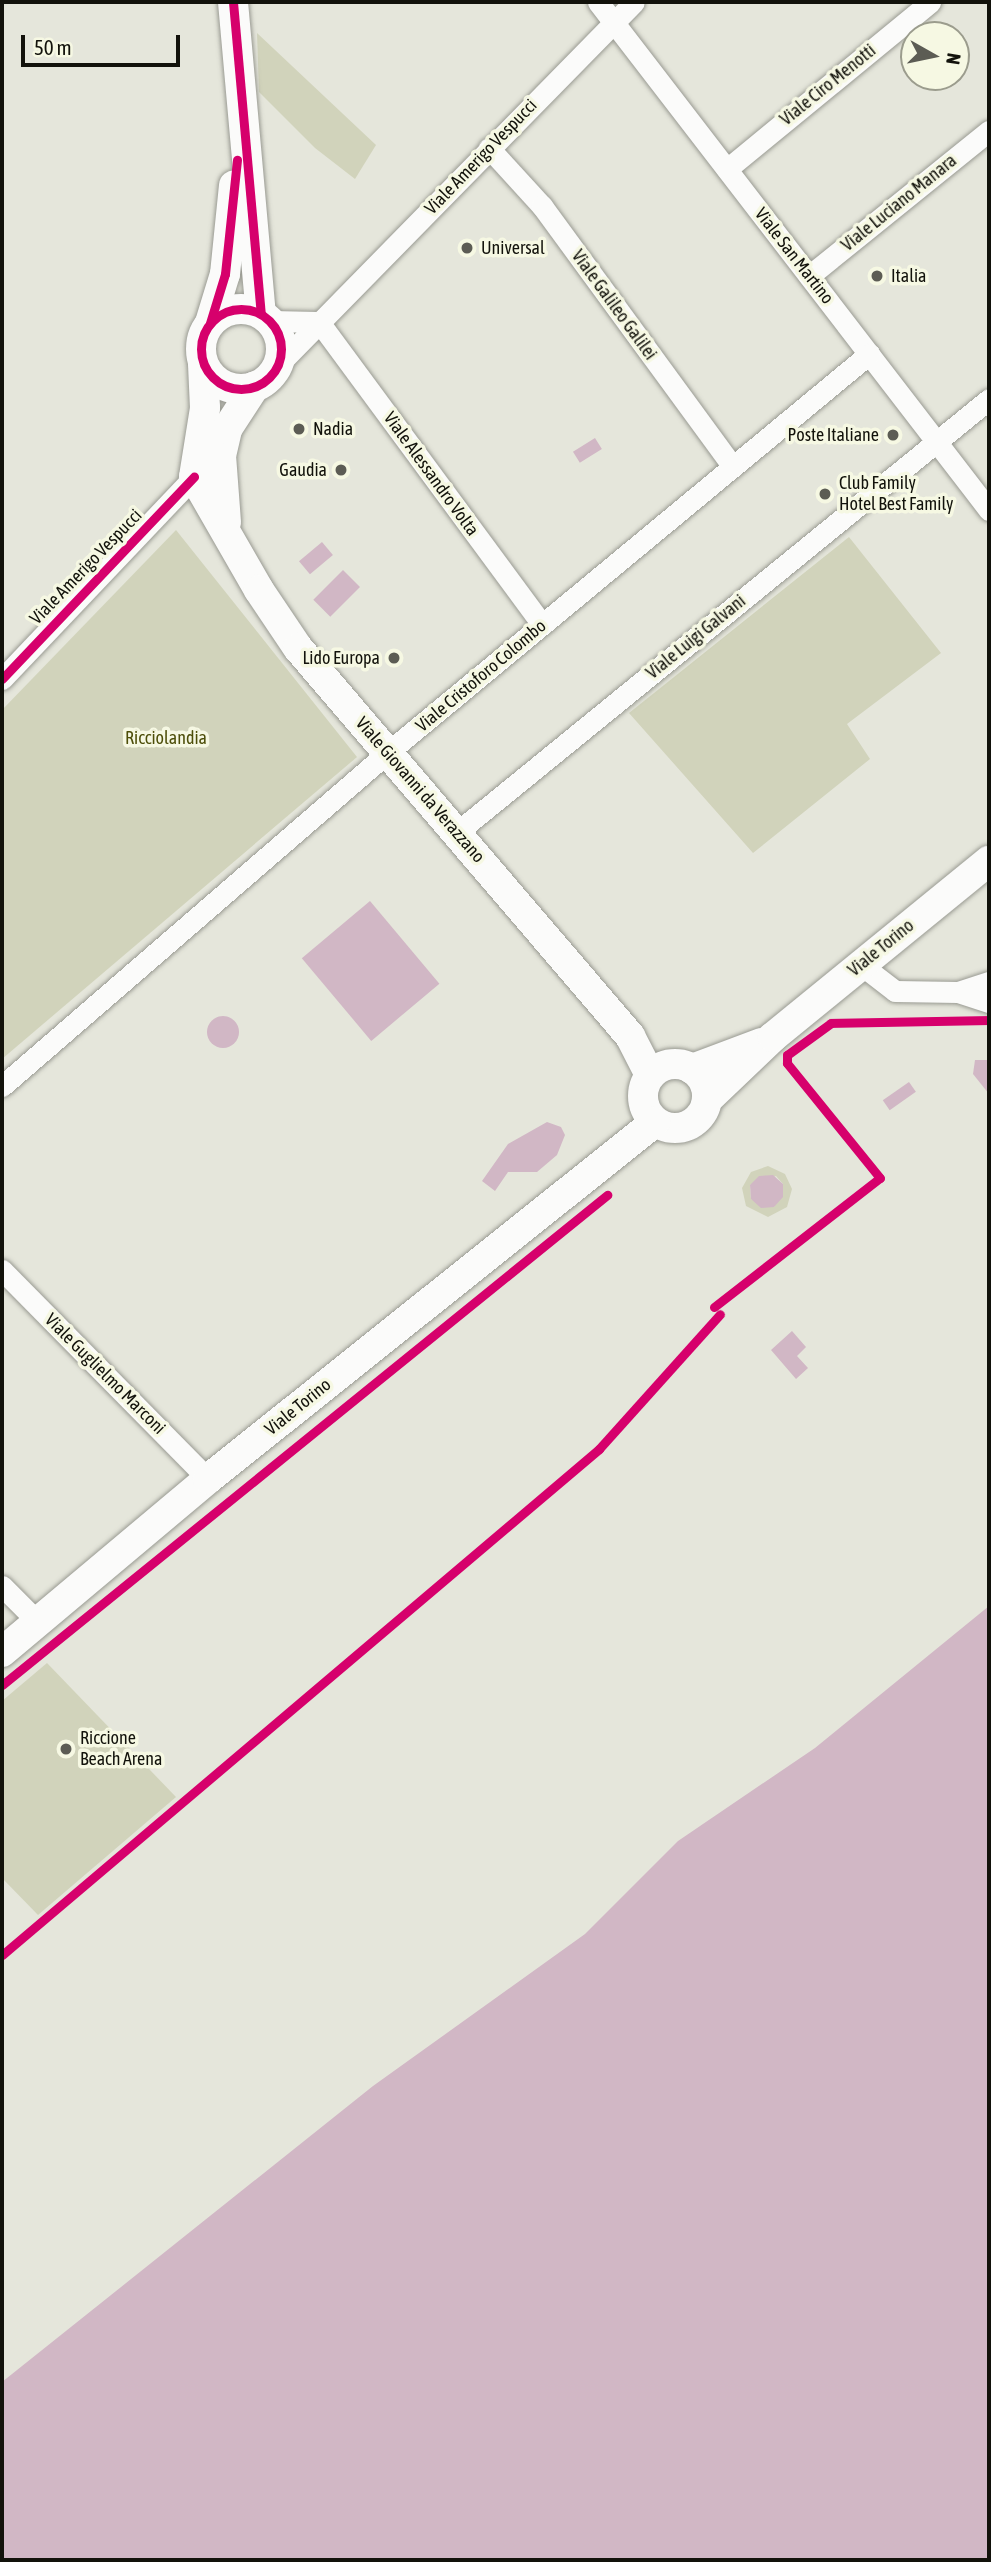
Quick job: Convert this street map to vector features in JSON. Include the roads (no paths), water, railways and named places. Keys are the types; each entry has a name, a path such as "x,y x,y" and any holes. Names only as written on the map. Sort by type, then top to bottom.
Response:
{"street":[{"path":"203,363 219,383 242,389 255,386 278,365 280,342 265,317 241,122 233,2"},
{"name":"Viale San Martino","path":"598,2 989,510"},
{"name":"Viale Amerigo Vespucci","path":"278,365 634,2"},
{"name":"Viale Ciro Menotti","path":"727,169 930,2"},
{"path":"194,477 205,408 201,342 210,323 225,274 241,122"},
{"name":"Viale Luciano Manara","path":"809,276 989,131"},
{"name":"Viale Galileo Galilei","path":"489,148 542,206 733,467"},
{"path":"210,323 234,309 265,317 319,322"},
{"name":"Viale Alessandro Volta","path":"319,322 542,625"},
{"name":"Viale Cristoforo Colombo","path":"2,1086 387,753 869,354"},
{"name":"Viale Giovanni da Verazzano","path":"228,532 221,500 221,456 227,429 255,386"},
{"name":"Viale Luigi Galvani","path":"457,833 989,399"},
{"name":"Viale Amerigo Vespucci","path":"2,679 194,477"},
{"name":"Viale Giovanni da Verazzano","path":"194,477 298,648 630,1036 685,1066"},
{"name":"Viale Torino","path":"707,1100 773,1037 989,861"},
{"path":"860,964 895,991 958,992 989,1002"},
{"path":"958,992 989,982"},
{"name":"Viale Giovanni da Verazzano","path":"630,1036 646,1084"},
{"name":"Viale Torino","path":"685,1066 773,1037"},
{"path":"662,1066 685,1066 705,1086 707,1100 696,1119 684,1127 655,1122 645,1109 646,1084 662,1066"},
{"name":"Viale Torino","path":"601,1169 646,1084"},
{"name":"Viale Torino","path":"2,1652 208,1479 601,1169 655,1122"},
{"name":"Viale Guglielmo Marconi","path":"2,1270 208,1479"},
{"path":"2,1586 38,1622"}],"place":[{"name":"Universal","path":"467,248"},
{"name":"Italia","path":"877,276"},
{"name":"Nadia","path":"299,429"},
{"name":"Poste Italiane","path":"893,435"},
{"name":"Gaudia","path":"341,470"},
{"name":"Club Family Hotel Best Family","path":"825,494"},
{"name":"Lido Europa","path":"394,658"},
{"name":"Riccione Beach Arena","path":"66,1749"}],"park label":[{"name":"Ricciolandia","path":"166,738"}]}
